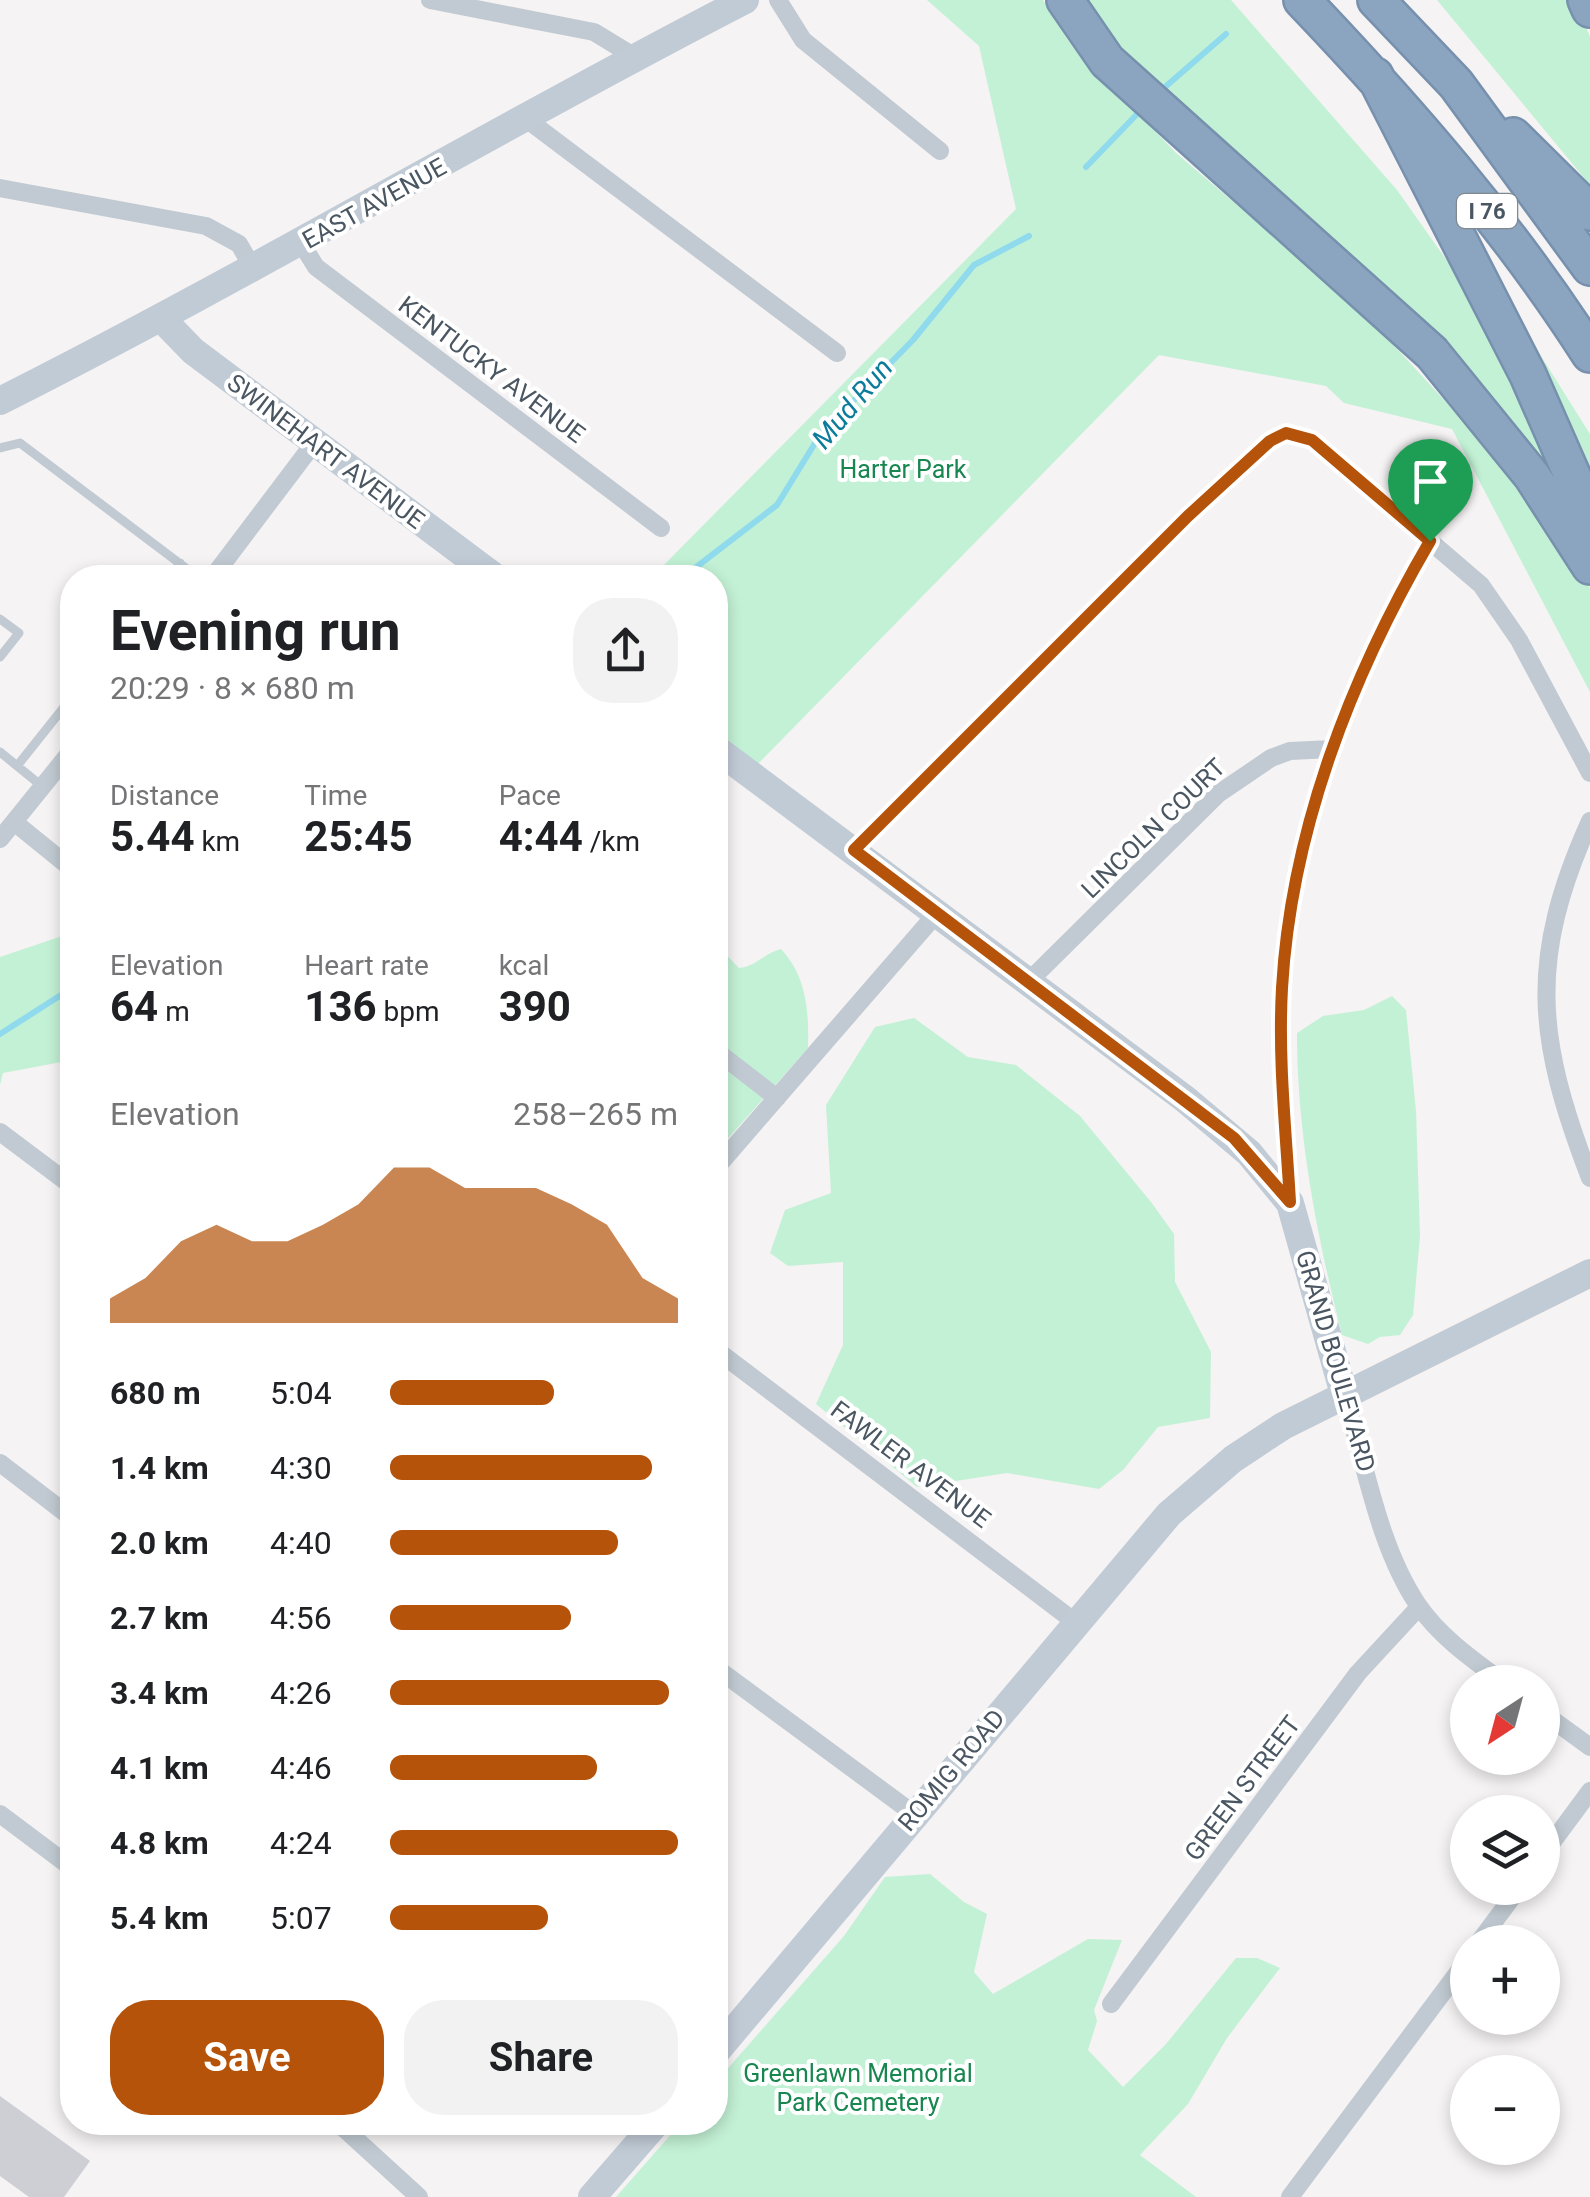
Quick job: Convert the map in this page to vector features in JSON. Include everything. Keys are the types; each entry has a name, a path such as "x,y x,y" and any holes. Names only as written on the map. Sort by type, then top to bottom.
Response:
{"highway":[{"path":"1065,0 1107,60 1432,353 1532,476 1590,566"},
{"name":"I 76","path":"1302,0 1374,76 1488,211 1590,354"},
{"name":"I 76","path":"1376,0 1456,84 1590,267"},
{"path":"1586,0 1590,10"},
{"path":"1374,76 1528,376 1590,516"},
{"path":"1456,84 1590,212"}],"street":[{"path":"430,0 594,32 635,56"},
{"name":"EAST AVENUE","path":"0,401 254,270 635,56 745,0"},
{"path":"778,0 803,40 940,150"},
{"path":"525,118 838,353"},
{"path":"0,188 206,226 238,244 254,270"},
{"name":"KENTUCKY AVENUE","path":"301,243 316,266 661,528"},
{"name":"SWINEHART AVENUE","path":"162,319 193,351 478,565"},
{"path":"854,850 1188,516 1270,441 1286,433 1312,440 1482,585 1519,640 1590,773"},
{"path":"222,565 314,443"},
{"name":"GRAND BOULEVARD","path":"1430,541 1379,639 1332,749 1300,865 1282,985 1281,1053 1290,1202 1392,1551 1419,1607 1481,1665"},
{"name":"LINCOLN COURT","path":"1028,982 1218,794 1246,772 1290,751 1332,749"},
{"path":"728,758 1234,1138 1290,1202"},
{"path":"0,839 60,765"},
{"path":"14,822 60,859"},
{"path":"1588,826 1552,917 1545,964 1553,1065 1590,1178"},
{"path":"728,1155 937,913"},
{"path":"728,1060 777,1098"},
{"path":"0,1132 60,1177"},
{"name":"ROMIG ROAD","path":"728,2037 1169,1514 1283,1426 1590,1273"},
{"name":"FAWLER AVENUE","path":"728,1358 926,1504 1075,1622"},
{"path":"0,1463 60,1509"},
{"name":"GREEN STREET","path":"1111,2004 1358,1673 1419,1607"},
{"path":"728,1677 914,1814"},
{"path":"1560,1725 1590,1747"},
{"path":"1560,1832 1590,1791"},
{"path":"0,1814 60,1859"},
{"path":"1290,2197 1450,1982"},
{"path":"351,2135 419,2197"},
{"path":"592,2197 646,2135"}],"lane":[{"path":"0,448 20,443 182,565"},
{"path":"0,618 19,633 0,656"},
{"path":"17,766 60,712"},
{"path":"0,752 43,787"}],"green space":[{"name":"Harter Park","path":"927,0 1043,0 1069,41 1176,153 1365,314 1513,475 1590,588 1590,692 1452,429 1344,403 1326,386 1159,355 753,769 728,749 728,565 664,565 1016,209 979,46"},
{"path":"1077,0 1231,0 1397,190 1462,282 1570,493 1561,499 1125,65"},
{"path":"1437,0 1575,0 1590,37 1590,185"},
{"path":"1536,348 1590,434 1590,489 1527,356"},
{"path":"60,937 60,1062 3,1073 0,1085 0,957"},
{"path":"781,949 801,983 807,1008 808,1048 728,1138 728,957 739,968"},
{"path":"1392,996 1406,1010 1416,1111 1420,1236 1413,1315 1400,1335 1380,1337 1368,1344 1342,1335 1333,1298 1305,1147 1297,1033 1323,1016 1364,1010"},
{"path":"914,1018 968,1057 1016,1065 1080,1116 1174,1234 1175,1282 1211,1352 1210,1418 1158,1427 1123,1470 1099,1489 1007,1473 917,1487 816,1404 843,1345 843,1262 788,1266 770,1253 785,1210 831,1193 826,1105 875,1027"},
{"name":"Greenlawn Memorial Park Cemetery","path":"930,1874 964,1902 987,1914 974,1972 993,1994 1088,1939 1122,1940 1094,2010 1097,2021 1088,2050 1123,2087 1166,2044 1236,1958 1257,1958 1280,1968 1227,2038 1188,2104 1140,2155 1196,2197 616,2197 670,2135 728,2135 728,2068 844,1936 885,1877"}],"building":[{"path":"0,2096 90,2161 64,2197 29,2197 0,2176"}],"waterway":[{"name":"Mud Run","path":"1157,94 1226,34"},
{"name":"Mud Run","path":"1086,167 1141,110"},
{"name":"Mud Run","path":"699,565 777,505 820,435 913,340 974,265 1029,236"},
{"name":"Mud Run","path":"0,1034 60,996"}],"route":[{"path":"1286,433 1312,440 1430,541 1379,639 1338,732 1300,865 1282,985 1281,1053 1290,1202 1234,1138 854,850 1188,516 1270,441 1286,433"}]}
